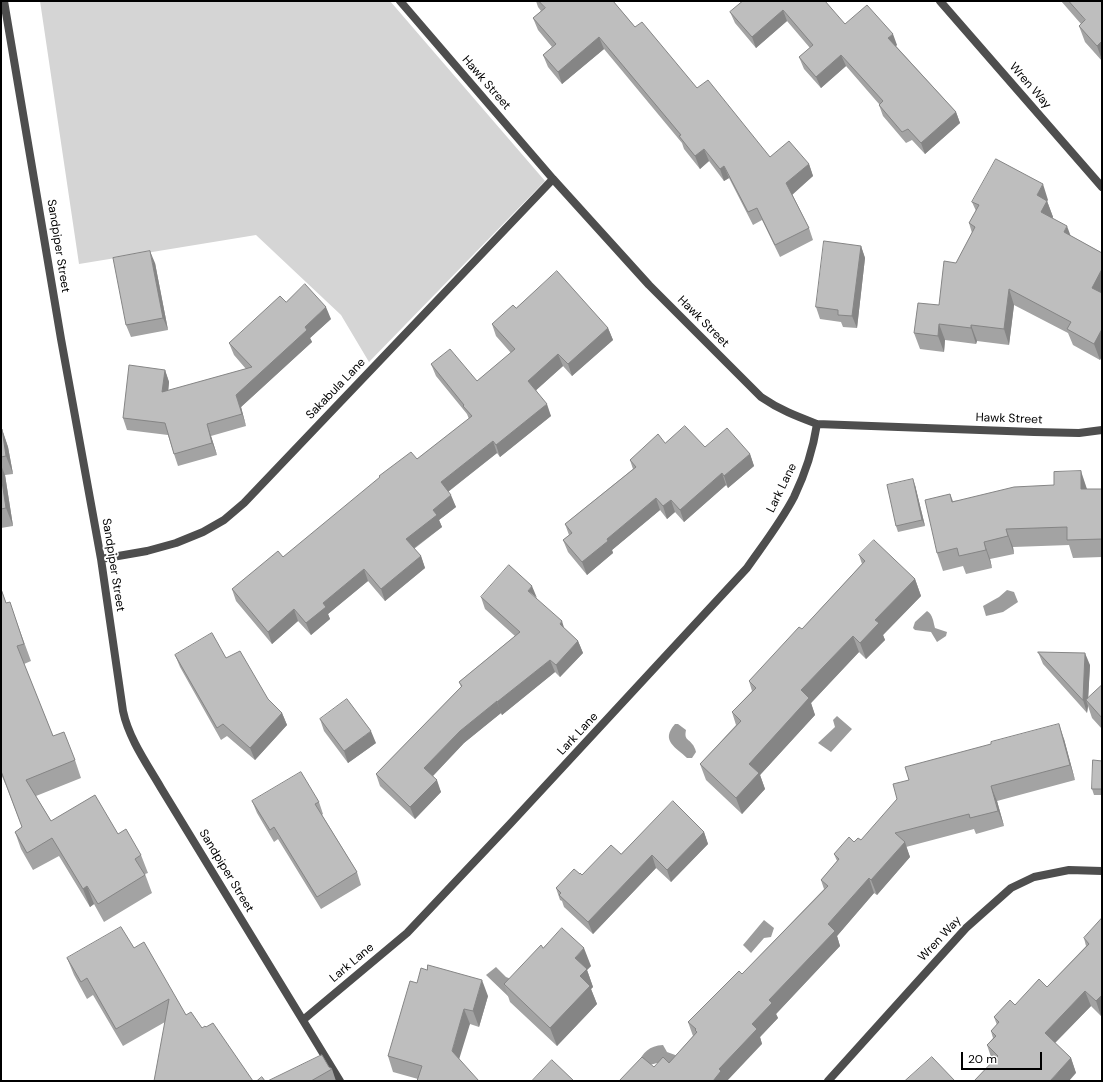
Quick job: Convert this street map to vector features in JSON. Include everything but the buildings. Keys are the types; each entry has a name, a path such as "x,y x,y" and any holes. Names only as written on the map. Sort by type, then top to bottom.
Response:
{"street":[{"name":"Sandpiper Street","path":"4,1 61,339 101,559 122,703 128,727 157,782 340,1081"},
{"name":"Hawk Street","path":"400,1 553,179 649,285 761,397 775,407 817,424 1079,433 1102,430"},
{"name":"Wren Way","path":"940,1 1102,187"},
{"name":"Sakabula Lane","path":"101,559 148,551 176,543 203,532 224,520 239,507 553,179"},
{"name":"Lark Lane","path":"302,1020 407,933 521,813 747,568 772,534 794,497 811,453 817,424"},
{"name":"Wren Way","path":"828,1081 966,928 1011,888 1034,877 1069,870 1102,870"}],"shaded area":[{"path":"40,1 390,1 545,181 369,362 341,315 256,235 79,264"},
{"path":"1007,590 1014,592 1018,602 1003,612 986,616 983,606 999,597"},
{"path":"927,611 932,616 935,628 947,632 946,636 937,642 931,632 915,630 913,628 915,622"},
{"path":"837,716 852,729 831,752 818,743 835,727 833,720"},
{"path":"675,724 678,724 686,730 686,737 696,751 692,758 687,758 674,747 669,739 671,730"},
{"path":"764,920 774,928 771,937 764,938 751,953 743,945"},
{"path":"496,967 506,977 511,979 512,1000 486,975"},
{"path":"663,1045 667,1052 678,1056 674,1066 657,1063 643,1067 638,1064 647,1050"}]}
